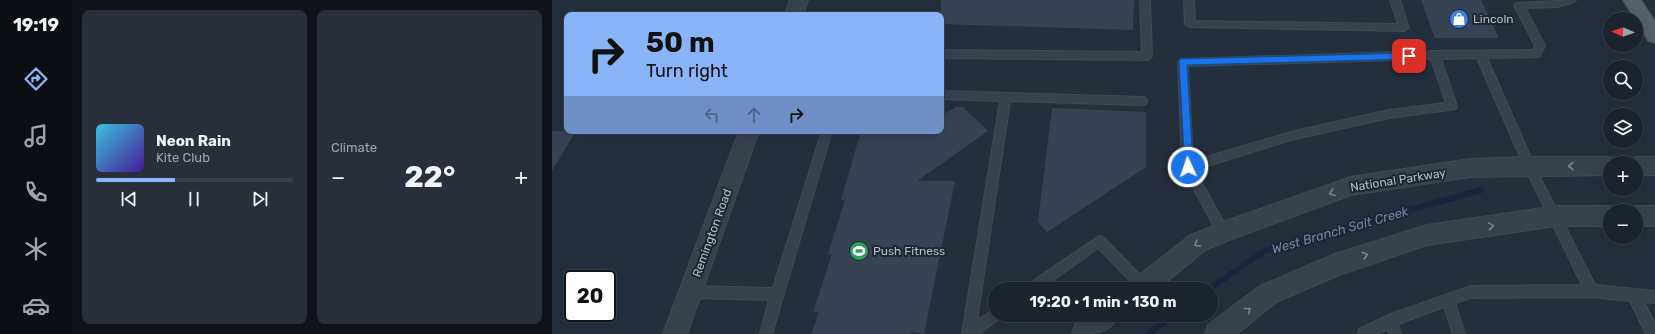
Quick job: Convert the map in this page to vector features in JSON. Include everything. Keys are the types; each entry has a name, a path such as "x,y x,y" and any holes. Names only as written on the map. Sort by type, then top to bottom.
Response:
{"main road":[{"path":"1632,0 1655,36"}],"street":[{"path":"795,12 799,0"},
{"name":"Remington Road","path":"675,334 748,134"},
{"name":"National Parkway","path":"1148,282 1197,242 1351,186 1470,168 1603,166"},
{"path":"1643,166 1655,166"},
{"path":"1217,334 1268,294 1335,265 1427,236 1556,216 1603,216"},
{"path":"1643,216 1655,216"},
{"path":"1084,334 1099,322"}],"lane":[{"path":"944,54 1147,56 1145,0"},
{"path":"1189,0 1190,24 1404,28 1395,0"},
{"path":"1223,232 1188,167 1183,62 1435,55 1536,54 1540,46 1519,5 1571,0"},
{"path":"1480,54 1530,166 1556,216 1591,291"},
{"path":"1188,167 1291,136 1389,114 1452,106 1435,55"},
{"path":"944,95 1142,101"},
{"path":"969,333 1006,97"},
{"path":"766,334 826,134"},
{"path":"1041,282 1099,241 1136,282"},
{"path":"1364,334 1391,320 1471,292 1591,291 1655,297"},
{"path":"690,292 777,294"},
{"path":"1634,295 1653,334"},
{"path":"1448,300 1459,334"},
{"path":"969,333 988,320"},
{"path":"1391,320 1395,334"}],"building":[{"path":"941,0 1134,0 1133,30 944,24 944,12 941,12"},
{"name":"Lincoln","path":"1421,0 1481,0 1499,38 1435,38"},
{"path":"956,107 963,107 988,131 917,181 955,181 924,334 912,332 909,334 811,334 819,312 813,312 832,254 828,254 845,200 841,200 860,134 944,134 944,114"},
{"path":"1052,108 1146,112 1146,167 1047,232 1038,222"},
{"path":"552,131 564,131 564,134 574,134 552,171"}],"waterway":[{"name":"West Branch Salt Creek","path":"1218,283 1264,251 1481,190"},
{"name":"West Branch Salt Creek","path":"1149,334 1164,322"}],"place":[{"name":"Lincoln","path":"1459,19"},
{"name":"Push Fitness","path":"859,251"}],"route":[{"path":"1188,167 1183,62 1409,56"}]}
